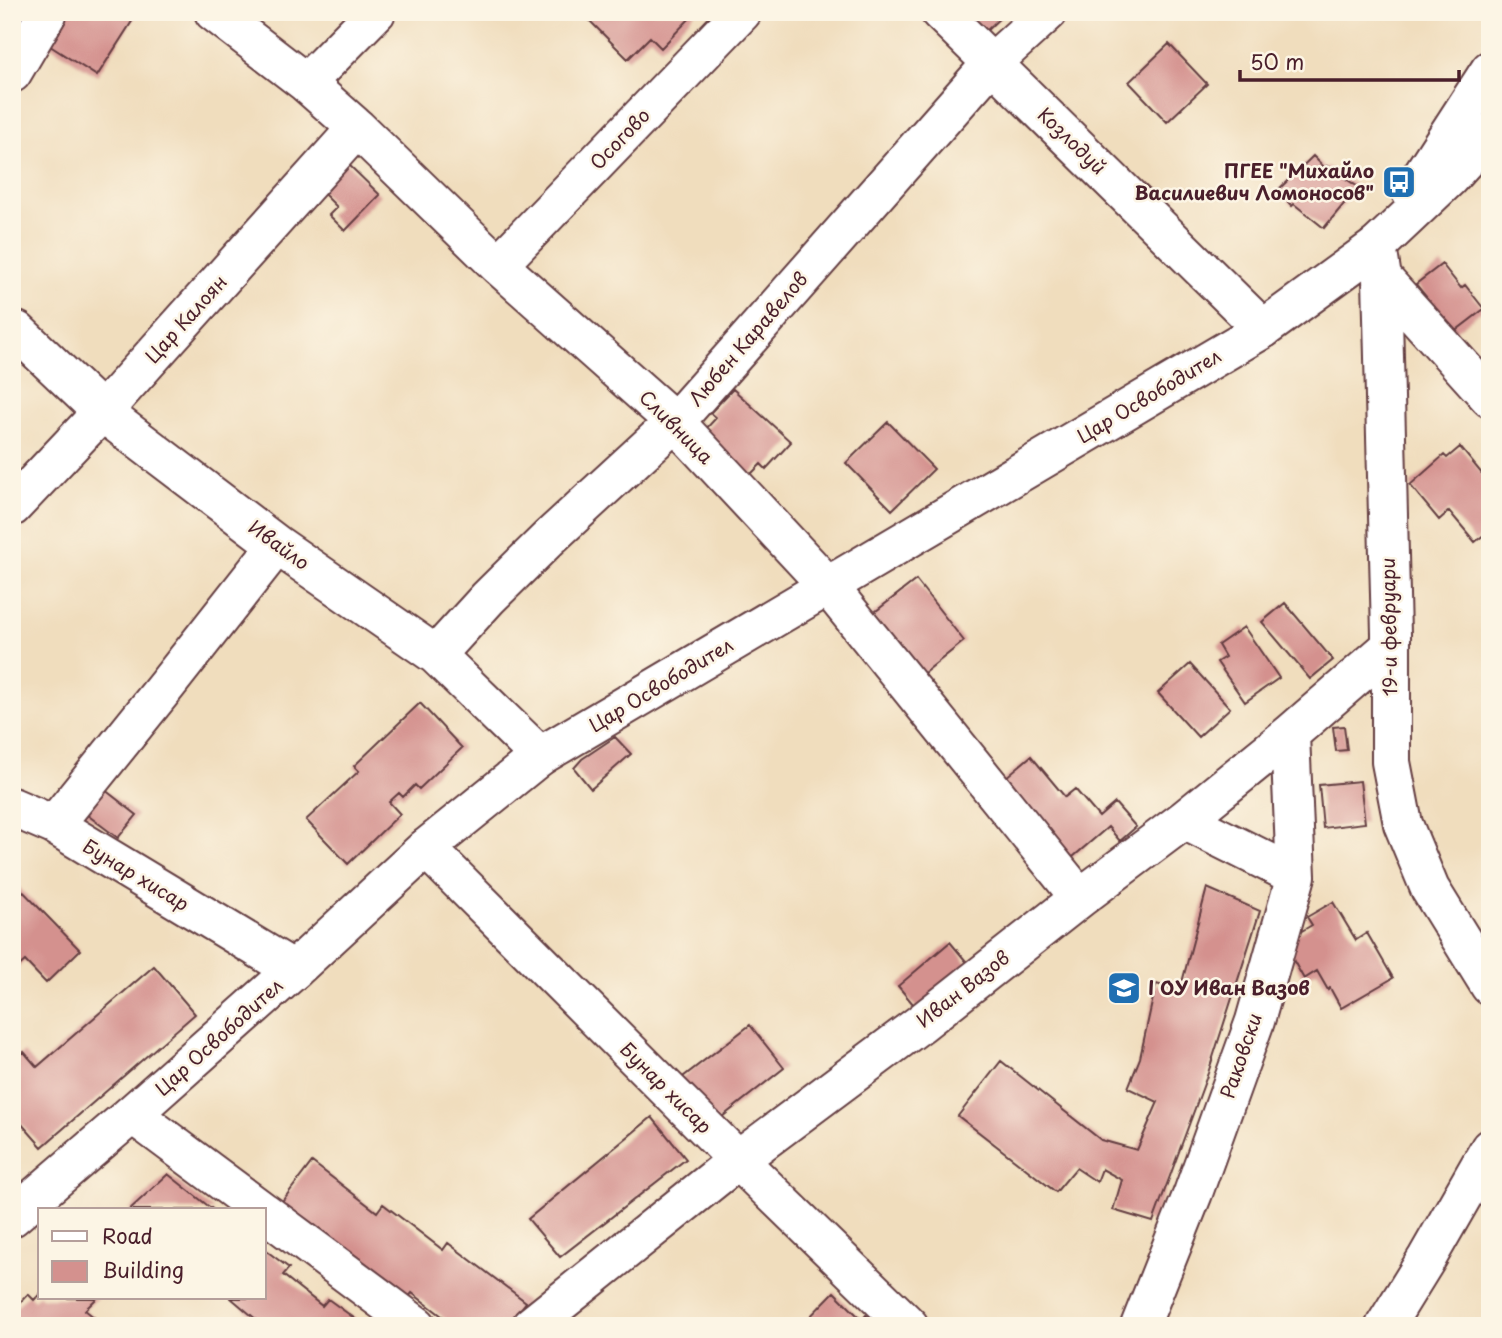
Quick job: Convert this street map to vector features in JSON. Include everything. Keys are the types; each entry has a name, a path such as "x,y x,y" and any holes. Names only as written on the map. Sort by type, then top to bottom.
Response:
{"street":[{"path":"12,73 48,12"},
{"name":"Сливница","path":"214,12 306,83 357,128 498,265 675,422 828,586 1080,898"},
{"path":"306,83 376,12"},
{"name":"Осогово","path":"498,265 742,12"},
{"name":"Козлодуй","path":"940,12 1263,329"},
{"name":"Любен Каравелов","path":"436,656 488,598 549,538 675,422 992,63 1048,12"},
{"name":"Цар Освободител","path":"1379,262 1490,70"},
{"name":"Цар Калоян","path":"12,507 102,412 357,128"},
{"name":"Цар Освободител","path":"12,1217 294,970 426,848 541,756 1379,262 1490,132"},
{"path":"1379,262 1490,398"},
{"name":"19-и февруари","path":"1379,262 1391,634 1391,762 1403,824 1430,889 1490,986"},
{"name":"Ивайло","path":"18,331 102,412 277,545 436,656 541,756"},
{"path":"54,825 277,545"},
{"name":"Иван Вазов","path":"531,1326 738,1160 1184,820 1290,734 1390,647"},
{"name":"Раковски","path":"1140,1326 1193,1193 1255,1021 1296,876 1290,734"},
{"name":"Бунар хисар","path":"12,807 54,825 294,970"},
{"path":"1184,820 1296,876"},
{"name":"Бунар хисар","path":"426,848 738,1160 909,1326"},
{"path":"132,1114 259,1208"},
{"path":"1385,1326 1490,1149"},
{"path":"266,1213 417,1326"}],"building":[{"path":"67,12 138,12 97,76 47,44"},
{"path":"581,12 696,12 661,48 650,37 628,59"},
{"path":"966,12 1006,12 985,32"},
{"path":"1169,44 1207,84 1167,122 1129,82"},
{"path":"1313,156 1325,168 1327,166 1358,187 1324,228 1294,204 1292,206 1277,191"},
{"path":"345,161 380,195 345,231 329,215 337,207 319,189"},
{"path":"1442,264 1461,288 1465,285 1484,309 1454,332 1416,284"},
{"path":"733,389 791,442 766,469 761,464 750,475 703,432 716,418 710,413"},
{"path":"888,422 934,469 892,510 846,463"},
{"path":"1460,447 1487,480 1490,478 1490,530 1475,542 1449,511 1439,520 1410,485 1444,455 1447,458"},
{"path":"916,580 964,641 919,677 871,615"},
{"path":"1285,603 1333,660 1310,679 1262,622"},
{"path":"1244,627 1279,678 1245,702 1217,662 1225,657 1218,645"},
{"path":"1190,664 1230,708 1198,737 1158,693"},
{"path":"420,703 462,748 419,789 415,785 403,797 399,793 389,802 400,814 348,864 306,820 359,771 354,766"},
{"path":"1344,726 1347,750 1336,751 1333,727"},
{"path":"615,737 631,754 591,789 574,768 582,759"},
{"path":"1031,756 1065,797 1075,789 1099,817 1115,803 1136,827 1120,841 1108,827 1067,862 999,783"},
{"path":"1360,781 1365,823 1323,828 1319,785"},
{"path":"100,786 137,815 118,838 82,811"},
{"path":"12,880 80,950 46,983 25,961 17,968 12,963"},
{"path":"1207,888 1260,911 1208,1073 1153,1222 1113,1210 1122,1180 1102,1169 1097,1182 1076,1168 1056,1192 958,1116 1001,1061 1101,1140 1137,1150 1158,1102 1128,1088 1140,1058 1156,984 1180,990"},
{"path":"1333,902 1356,940 1367,933 1393,978 1341,1008 1317,971 1304,979 1283,942 1312,925 1307,917"},
{"path":"950,942 970,966 918,1010 898,986"},
{"path":"154,966 195,1014 42,1147 12,1113 12,1062 24,1052 37,1067"},
{"path":"750,1025 784,1068 713,1124 679,1080"},
{"path":"652,1117 686,1159 560,1257 528,1219"},
{"path":"312,1162 377,1212 383,1204 443,1250 448,1243 526,1302 508,1326 455,1326 412,1293 408,1298 277,1208"},
{"path":"168,1174 211,1208 131,1208"},
{"path":"266,1251 289,1268 283,1275 322,1306 328,1299 365,1326 264,1326 233,1300 266,1300"},
{"path":"834,1292 862,1320 866,1315 877,1326 801,1326"},
{"path":"28,1294 34,1300 38,1296 38,1300 95,1300 85,1310 105,1326 12,1326 12,1311"}],"place":[{"name":"ПГЕЕ \"Михайло Василиевич Ломоносов\"","path":"1399,182"},
{"name":"I ОУ Иван Вазов","path":"1124,988"}]}
